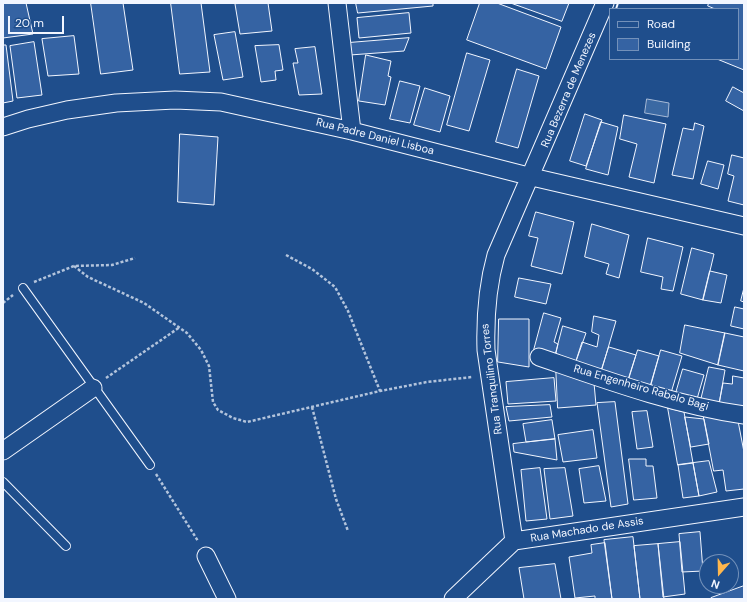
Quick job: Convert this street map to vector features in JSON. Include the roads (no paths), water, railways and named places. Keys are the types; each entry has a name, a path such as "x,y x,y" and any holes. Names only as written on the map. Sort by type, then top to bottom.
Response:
{"street":[{"path":"337,3 352,131"},
{"name":"Rua Bezerra de Menezes","path":"532,177 605,3"},
{"name":"Rua Padre Daniel Lisboa","path":"3,127 28,119 67,110 116,103 175,100 221,102 352,131 532,177 744,226"},
{"name":"Rua Tranquilino Torres","path":"514,542 490,375 485,324 490,278 496,255 532,177"},
{"name":"Rua Engenheiro Rabelo Bagi","path":"539,357 616,383 674,400 744,415"},
{"path":"3,451 93,388"},
{"name":"Rua Machado de Assis","path":"514,542 744,507"},
{"path":"453,599 514,542"},
{"path":"206,556 227,599"}],"lane":[{"path":"23,288 93,388 150,465"},
{"path":"3,482 66,546"}],"water":[{"path":"647,99 669,103 668,117 645,113"}]}
